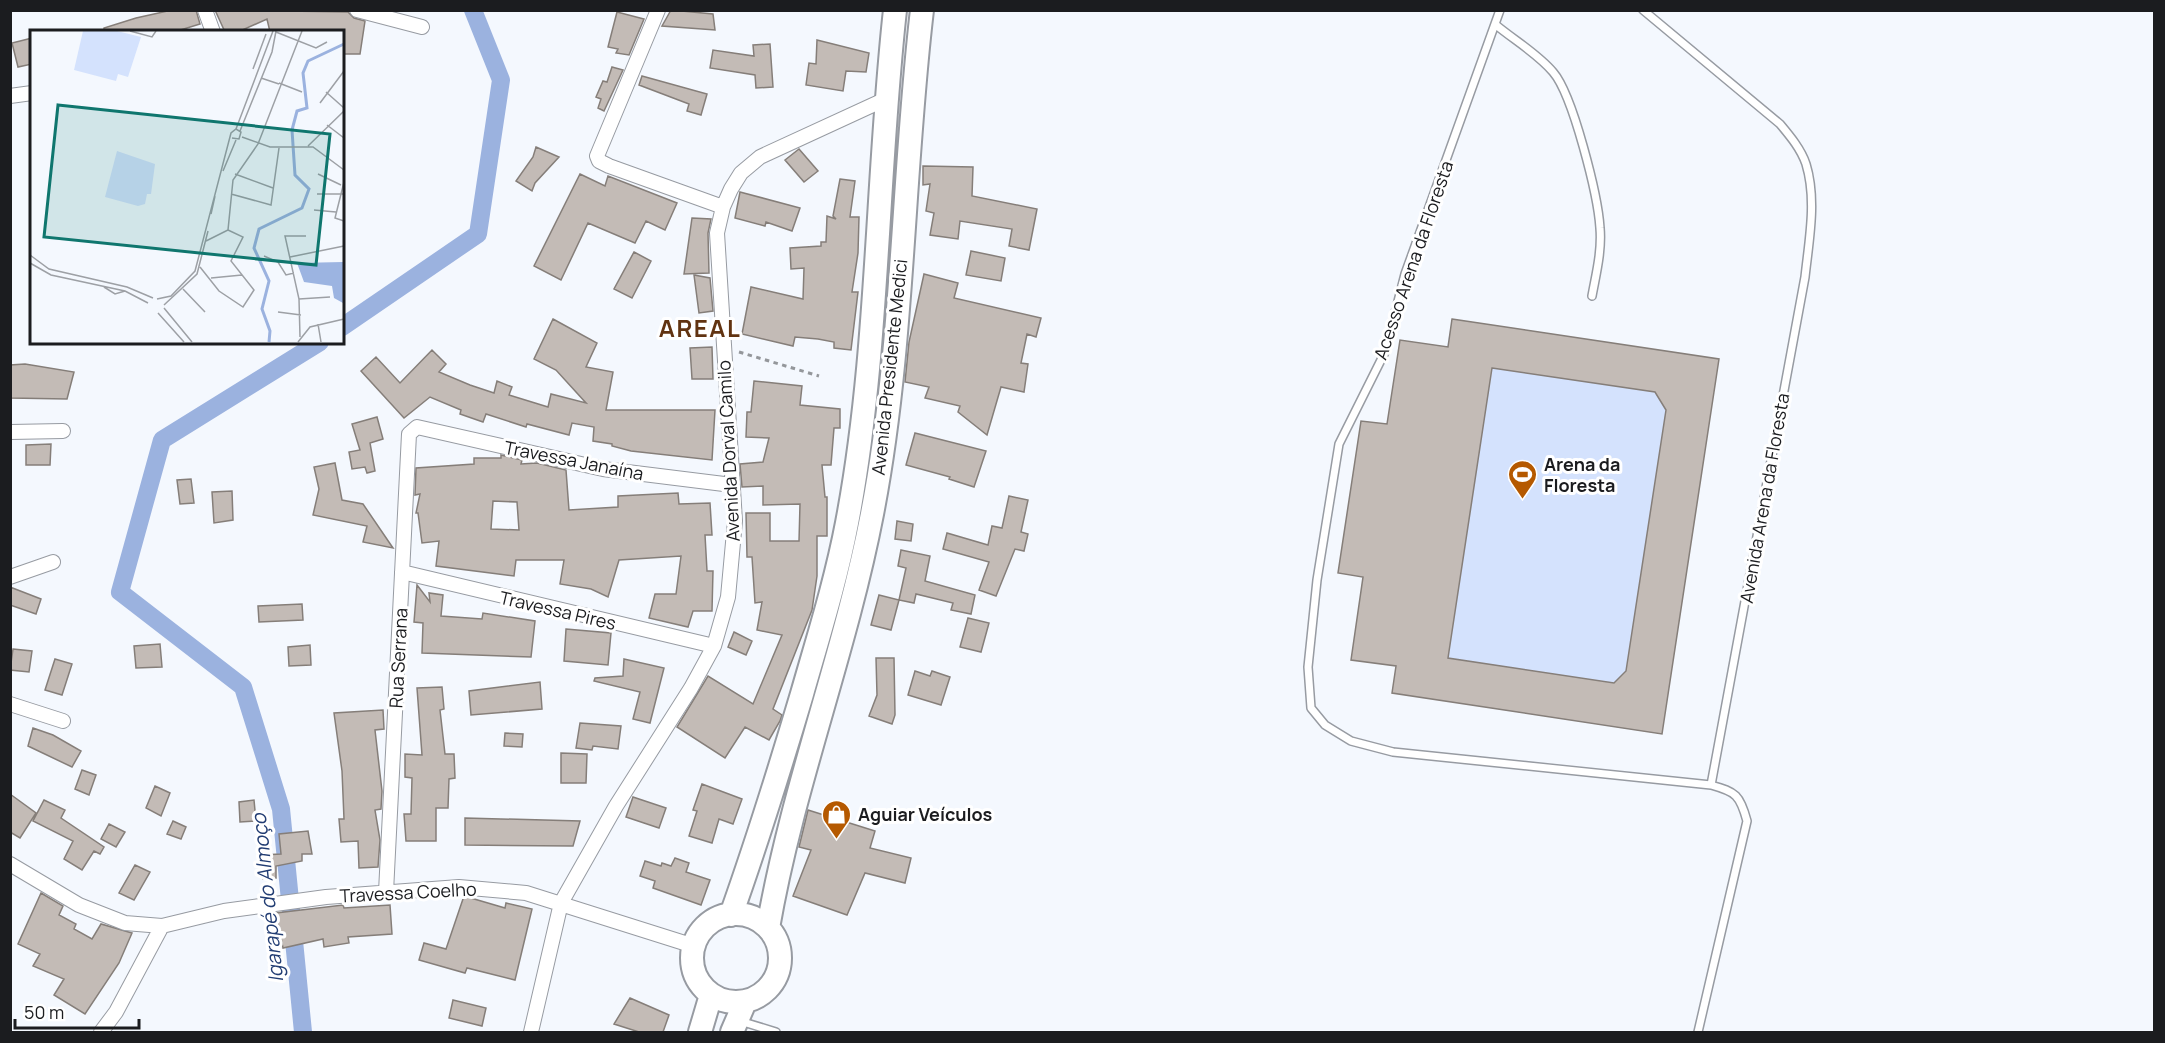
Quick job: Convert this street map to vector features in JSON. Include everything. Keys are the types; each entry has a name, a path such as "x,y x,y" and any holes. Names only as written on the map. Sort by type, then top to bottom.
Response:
{"main road":[{"name":"Avenida Presidente Medici","path":"731,915 763,824 826,612 847,524 861,429 895,10"},
{"name":"Avenida Presidente Medici","path":"768,928 776,881 847,624 872,514 889,407 922,10"},
{"path":"731,915 751,917 768,928 778,945 780,965 768,989 738,1018 727,1002 711,994 694,973 692,960 694,946 707,925 731,915"},
{"path":"700,1032 711,994"}],"street":[{"path":"205,10 212,30"},
{"path":"357,10 422,27"},
{"path":"658,10 597,156 604,164 723,207"},
{"path":"10,96 30,93"},
{"name":"Avenida Dorval Camilo","path":"531,1032 561,903 616,806 692,688 714,646 728,597 733,553 732,485 717,232 723,207 741,173 760,157 888,98"},
{"name":"Travessa Janaína","path":"417,427 603,469 732,485"},
{"name":"Rua Serrana","path":"386,892 409,434 417,427"},
{"path":"10,432 63,431"},
{"path":"10,577 53,562"},
{"name":"Travessa Pires","path":"402,572 714,646"},
{"path":"10,704 63,721"},
{"name":"Travessa Coelho","path":"10,864 79,905 124,923 162,926 224,911 326,897 459,887 492,888 526,893 561,903 694,946"},
{"path":"101,1032 116,1012 162,926"}],"lane":[{"name":"Acesso Arena da Floresta","path":"1500,10 1405,274 1384,352 1339,444 1317,580 1308,667 1311,708 1325,725 1351,741 1393,752 1711,785"},
{"name":"Avenida Arena da Floresta","path":"1643,10 1780,124 1796,144 1806,162 1810,185 1810,224 1804,277 1711,785"},
{"path":"1496,25 1553,71 1566,93 1592,185 1600,228 1599,259 1592,296"},
{"path":"1698,1032 1747,821 1742,803 1733,792 1711,785"},
{"path":"738,1018 776,1032"}],"path":[{"path":"723,348 819,376"}],"shaded area":[{"name":"Arena da Floresta","path":"1452,319 1719,359 1662,734 1392,693 1396,666 1351,660 1363,577 1338,573 1361,421 1387,424 1400,340 1447,347"}],"building":[{"path":"172,10 196,10 200,24 180,30 104,30 104,28"},
{"path":"215,10 348,12 354,18 365,21 360,54 344,54 344,30 270,30 267,19 242,30 224,30"},
{"path":"671,10 713,14 715,30 662,26"},
{"path":"617,12 644,19 629,55 616,53 618,49 608,47"},
{"path":"30,38 30,64 18,67 12,43"},
{"path":"817,40 869,53 866,72 846,71 843,91 806,85 809,63 816,64"},
{"path":"770,44 773,87 756,88 755,75 710,68 713,50 754,56 753,45"},
{"path":"612,67 623,70 604,111 598,108 601,99 596,97 603,81 607,82"},
{"path":"642,76 707,94 701,115 687,111 689,104 639,85"},
{"path":"536,147 559,157 535,183 532,191 516,181 533,157"},
{"path":"799,149 818,171 804,182 785,160"},
{"path":"923,166 973,167 972,196 1037,209 1029,250 1009,246 1012,229 960,221 958,239 930,235 934,213 926,211 930,184 923,185"},
{"path":"580,174 605,186 608,176 677,203 665,230 646,221 635,243 588,223 561,280 534,266"},
{"path":"840,179 855,181 850,217 859,217 858,253 852,292 858,292 851,350 834,348 834,342 818,339 795,337 793,346 742,334 751,287 803,299 804,268 791,269 790,248 821,246 821,242 826,242 827,216 836,219 833,216"},
{"path":"740,192 800,208 792,231 766,222 765,226 735,218"},
{"path":"692,218 711,219 708,233 709,273 684,274"},
{"path":"971,251 1005,258 1001,281 966,275"},
{"path":"634,252 651,261 632,298 614,289"},
{"path":"924,274 958,283 954,298 1041,318 1036,337 1027,334 1021,363 1028,364 1024,392 1001,387 987,435 958,412 960,406 925,398 929,387 905,382 909,342"},
{"path":"694,275 710,278 713,311 699,313"},
{"path":"553,319 597,343 586,367 613,372 606,410 715,410 712,460 631,451 612,446 612,444 593,441 594,427 572,423 569,435 527,424 526,427 486,414 483,422 460,414 461,410 430,397 404,418 361,371 376,357 400,383 432,350 446,364 439,372 470,385 494,393 497,381 512,387 509,395 548,407 551,394 586,403 556,370 534,359"},
{"path":"1452,319 1719,359 1662,734 1392,693 1396,666 1351,660 1363,577 1338,573 1361,421 1387,424 1400,340 1448,347","holes":["1492,368 1655,392 1666,410 1626,671 1614,683 1448,658"]},
{"path":"712,347 713,379 692,379 690,348"},
{"path":"25,364 74,372 67,399 10,398 10,365"},
{"path":"754,381 802,386 800,405 840,409 840,428 834,428 831,465 822,465 825,497 827,497 827,536 817,536 817,576 812,610 773,709 782,715 780,721 769,740 745,727 725,758 677,727 708,676 753,704 782,635 757,630 762,602 755,603 752,557 747,557 746,513 770,513 770,541 799,541 800,504 763,505 763,486 742,487 740,464 763,462 769,438 746,437 747,412 751,412"},
{"path":"377,417 383,439 370,443 375,471 367,473 365,467 352,469 349,452 360,450 352,424"},
{"path":"915,433 986,451 974,487 949,479 950,477 906,465"},
{"path":"51,444 50,465 26,465 26,445"},
{"path":"501,455 522,460 521,464 537,463 566,470 569,510 618,507 618,496 678,493 679,504 710,503 712,535 705,535 707,571 713,571 712,611 693,611 688,627 649,618 655,594 676,594 681,556 619,560 608,597 591,589 560,584 564,560 516,560 514,576 436,566 439,541 422,543 418,513 416,513 420,494 415,495 416,468 474,464 474,458 501,458","holes":["493,501 517,502 519,530 491,529"]},
{"path":"335,463 342,500 363,504 393,548 363,542 367,526 313,515 319,489 314,467"},
{"path":"191,479 194,503 180,504 177,480"},
{"path":"232,491 233,520 214,523 212,492"},
{"path":"1009,496 1028,500 1021,532 1028,534 1024,551 1015,549 996,596 979,590 989,562 943,549 947,533 988,545 992,526 1002,528"},
{"path":"897,521 913,524 911,541 895,539"},
{"path":"901,550 930,556 925,581 975,595 971,614 951,610 953,603 916,594 914,603 899,600 906,568 898,566"},
{"path":"417,585 430,602 429,593 443,595 441,616 482,619 483,613 535,621 531,657 422,653 423,623 414,622"},
{"path":"10,587 41,599 36,614 10,605"},
{"path":"879,595 899,600 891,630 871,625"},
{"path":"302,604 303,620 259,622 258,606"},
{"path":"968,618 989,623 981,652 960,647"},
{"path":"566,629 611,633 608,665 564,661"},
{"path":"734,632 752,641 746,655 728,647"},
{"path":"160,644 162,667 136,668 134,646"},
{"path":"310,645 311,665 289,666 288,647"},
{"path":"13,649 32,651 29,672 10,670"},
{"path":"876,658 894,658 895,715 892,724 869,716 877,695"},
{"path":"55,659 72,664 62,695 45,690"},
{"path":"624,659 664,668 650,723 633,719 640,692 594,681 595,678 623,676"},
{"path":"915,671 930,676 932,671 950,677 941,705 908,695"},
{"path":"540,682 542,709 471,715 469,691"},
{"path":"442,687 444,709 440,710 445,754 454,754 455,778 449,779 448,808 436,808 436,841 406,841 404,814 411,814 412,778 405,777 405,754 422,755 417,688"},
{"path":"383,710 384,729 375,730 382,791 381,809 375,810 380,840 378,867 359,868 358,841 341,842 339,819 344,819 342,771 334,713"},
{"path":"580,723 621,726 618,749 593,746 592,750 576,748"},
{"path":"33,728 53,735 81,751 72,767 28,746"},
{"path":"505,733 523,734 522,747 504,746"},
{"path":"561,753 587,754 586,783 561,783"},
{"path":"82,770 96,775 89,795 75,789"},
{"path":"702,784 742,799 733,824 719,819 712,843 689,836 697,811 693,810"},
{"path":"155,786 170,793 161,816 146,808"},
{"path":"10,794 36,813 20,838 10,832"},
{"path":"633,797 666,808 659,828 626,817"},
{"path":"44,800 65,810 61,818 104,847 100,854 94,851 82,870 64,859 73,841 33,821"},
{"path":"254,800 256,821 240,822 239,802"},
{"path":"808,810 875,831 870,848 911,858 905,883 865,873 847,915 793,896 811,850 799,847"},
{"path":"465,818 580,821 573,846 465,845"},
{"path":"173,821 186,827 181,839 167,834"},
{"path":"109,824 125,832 116,847 101,839"},
{"path":"308,831 312,854 302,854 302,861 276,866 276,878 263,879 261,855 281,854 279,834"},
{"path":"675,858 689,863 686,872 710,880 701,905 653,888 655,881 640,876 645,861 661,866 662,863 671,866"},
{"path":"135,865 150,872 134,900 119,893"},
{"path":"41,893 63,906 59,915 76,924 74,929 92,939 101,924 132,933 119,963 85,1014 54,995 64,979 33,966 40,954 18,944"},
{"path":"464,896 505,908 506,903 532,909 515,980 467,968 465,973 419,960 424,943 446,949"},
{"path":"343,905 344,908 390,905 392,934 348,937 349,943 324,947 323,939 283,948 276,913"},
{"path":"630,998 669,1015 663,1032 639,1032 614,1024"},
{"path":"453,1000 486,1008 482,1026 449,1018"}],"waterway":[{"name":"Igarapé do Almoço","path":"344,326 478,234 501,80 473,10"},
{"name":"Igarapé do Almoço","path":"303,1032 281,809 243,687 120,592 162,440 317,344"}],"place":[{"name":"Arena da Floresta","path":"1523,500"},
{"name":"Aguiar Veículos","path":"837,840"}],"district":[{"name":"AREAL","path":"700,327"}]}
